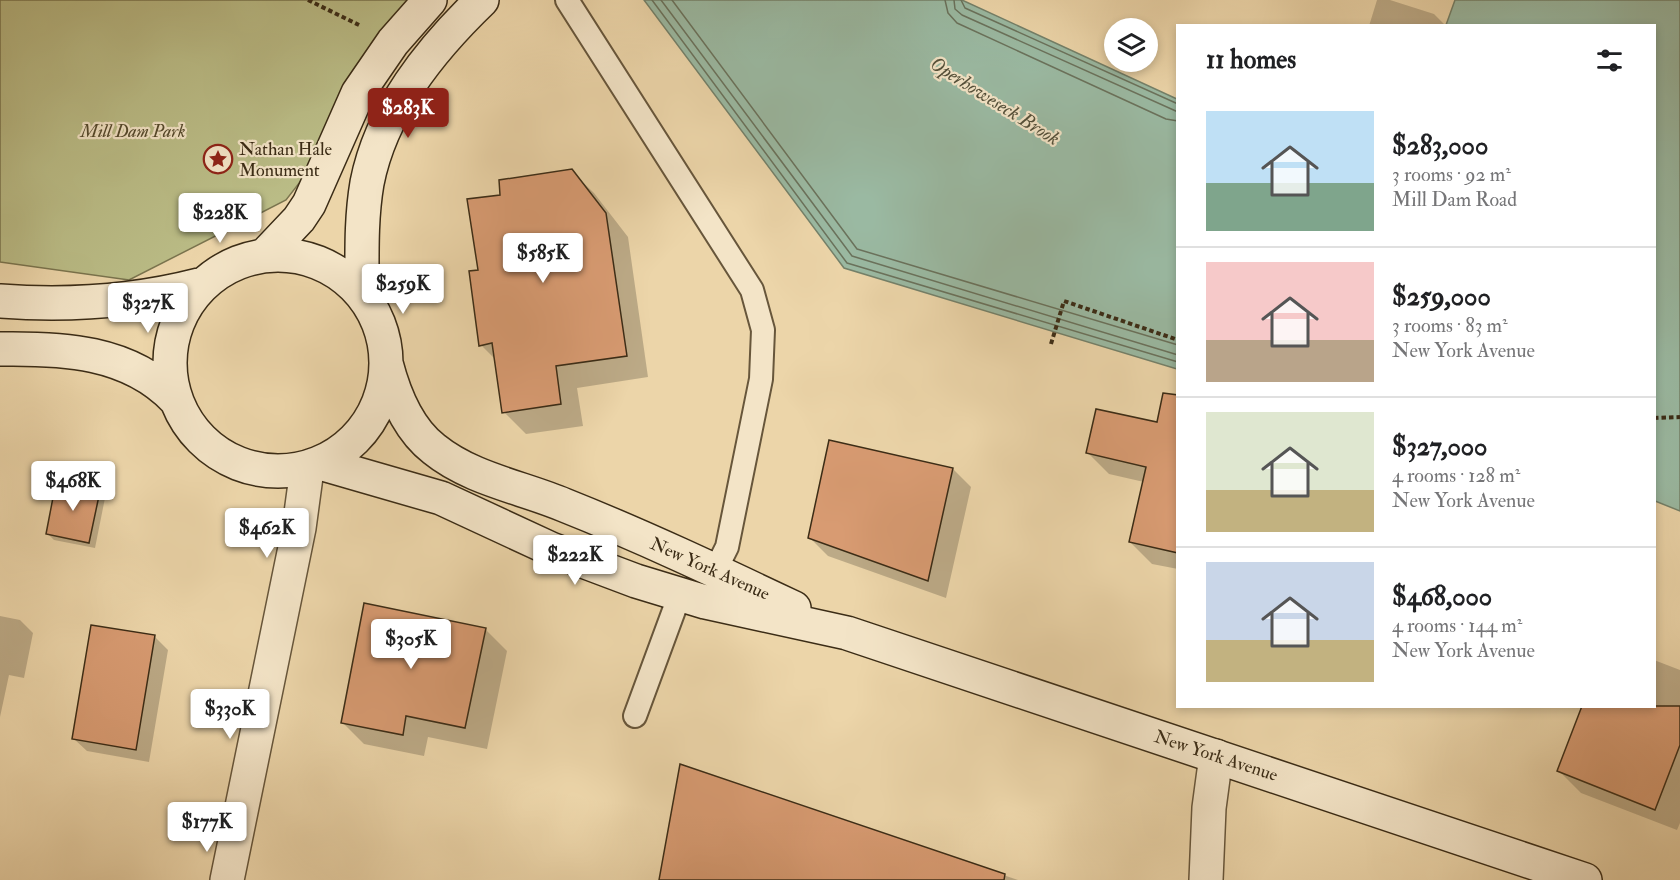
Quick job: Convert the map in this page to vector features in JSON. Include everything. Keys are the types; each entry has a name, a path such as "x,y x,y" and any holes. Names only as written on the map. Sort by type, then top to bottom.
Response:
{"street":[{"path":"264,256 299,219 309,204 358,93 393,42 430,0"},
{"path":"362,288 365,203 380,140 392,113 425,61 449,32 482,0"},
{"path":"0,301 58,303 134,300 199,285 238,264 264,256 304,257 343,273 362,288 380,324 386,361 382,389 375,409 353,442 315,466 268,471 231,460 199,436 175,399 162,385 148,376 112,360 89,353 0,348"},
{"path":"175,399 170,363 172,340 178,321 199,285"},
{"name":"New York Avenue","path":"386,361 391,381 409,420 433,448 450,460 472,472 568,506 847,633"},
{"path":"227,880 301,520 315,466"},
{"name":"New York Avenue","path":"315,466 441,498 551,549 680,594 847,633 1216,756 1565,877"},
{"path":"1206,880 1209,808 1216,756"}],"lane":[{"path":"567,0 752,290 763,330 761,380 746,462 727,547 715,571"},
{"path":"635,716 680,594"}],"path":[{"path":"308,0 393,42"},
{"path":"1052,344 1064,301 1176,339"},
{"path":"1656,418 1680,417"}],"green space":[{"name":"Mill Dam Park","path":"0,0 442,0 286,200 129,280 0,262"}],"water":[{"name":"Operhoweseck Brook","path":"644,0 962,0 1104,65 1104,72 1118,72 1176,99 1176,369 844,268"},
{"path":"1455,0 1680,0 1680,511 1656,501 1656,24 1446,24"}],"building":[{"path":"572,169 606,213 627,356 556,366 561,404 502,413 492,343 479,346 469,271 478,270 467,199 500,195 499,180"},
{"path":"1163,393 1176,395 1176,553 1129,542 1146,467 1086,453 1096,409 1157,422"},
{"path":"829,440 953,468 928,581 808,538"},
{"path":"56,482 100,491 89,543 46,534"},
{"path":"364,603 486,628 465,728 406,716 403,735 341,723"},
{"path":"91,625 155,635 136,750 72,739"},
{"path":"1680,706 1680,745 1655,810 1557,771 1581,708"},
{"path":"680,764 1005,874 1004,880 659,880"}],"place":[{"name":"Nathan Hale Monument","path":"218,159"}]}
